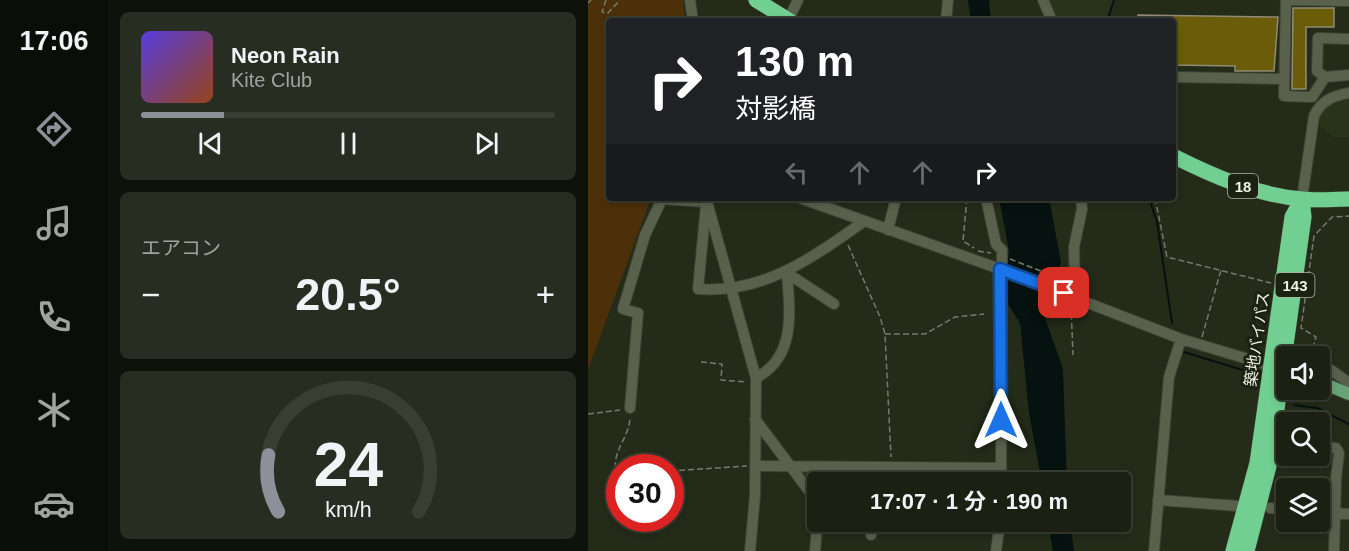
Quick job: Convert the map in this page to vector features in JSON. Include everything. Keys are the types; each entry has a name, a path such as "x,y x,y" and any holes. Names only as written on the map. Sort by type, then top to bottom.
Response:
{"highway":[{"path":"756,0 786,18"},
{"name":"18","path":"1176,157 1236,184 1302,200 1349,199"},
{"name":"築地バイパス","path":"1281,346 1282,286 1292,217 1302,200"},
{"name":"築地バイパス","path":"1284,346 1304,217 1302,200"},
{"name":"築地バイパス","path":"1233,551 1276,385"},
{"name":"築地バイパス","path":"1247,551 1270,456 1276,400"}],"main road":[{"path":"1330,386 1349,393"}],"street":[{"path":"690,0 693,18"},
{"path":"790,18 798,0"},
{"path":"946,18 948,0"},
{"path":"1043,0 1051,18"},
{"path":"1325,77 1312,97 1284,96 1286,0 1349,1"},
{"path":"1302,200 1314,116 1319,105 1331,98 1346,94 1346,76 1325,77 1317,71 1318,38 1349,39"},
{"path":"1176,77 1284,79"},
{"path":"630,408 638,313 623,309 645,235 661,201"},
{"path":"706,201 698,289 732,289 787,273 863,222"},
{"path":"706,201 756,381 755,466 750,551"},
{"path":"808,201 1070,295 1182,339 1276,368"},
{"path":"888,230 895,201"},
{"path":"987,201 996,244 1002,250 1001,472"},
{"path":"1070,295 1081,201"},
{"path":"787,273 834,304"},
{"path":"756,381 767,372 784,351 790,314 787,273"},
{"path":"1155,551 1169,377 1182,339"},
{"path":"1330,370 1349,383"},
{"path":"755,419 807,489"},
{"path":"1330,448 1336,448 1339,453 1334,551"},
{"path":"1270,456 1276,456"},
{"path":"755,466 1001,468"},
{"path":"876,468 876,472"},
{"path":"1158,500 1238,506"},
{"path":"1270,508 1276,509"},
{"path":"1330,513 1349,514"},
{"path":"815,551 817,532"},
{"path":"996,551 999,532"}],"path":[{"path":"588,3 591,0"},
{"path":"606,0 602,12 608,13 620,0"},
{"path":"967,201 963,241 974,248"},
{"path":"1156,201 1167,257 1282,286"},
{"path":"1313,346 1316,337 1301,327 1314,236 1332,217 1349,216"},
{"path":"843,236 876,306 885,334 891,468"},
{"path":"1005,257 1066,281"},
{"path":"1200,345 1221,269"},
{"path":"1070,295 1072,355"},
{"path":"885,334 925,334 955,317 984,314"},
{"path":"701,362 722,364 722,380 756,381"},
{"path":"588,414 630,408 629,424 616,454"},
{"path":"684,470 736,465 755,466"}],"shaded area":[{"path":"588,0 683,0 685,18 606,18 606,201 650,201 588,370"},
{"path":"968,0 989,0 991,18 971,18"},
{"path":"1047,0 1113,0 1107,18 1056,18"},
{"path":"1349,97 1349,137 1333,137 1316,123 1322,112 1333,101"},
{"path":"1000,201 1050,201 1061,262 1044,315 1063,369 1067,472 1040,472 1029,413 1020,323 1004,298 1009,251"},
{"path":"1050,532 1071,532 1074,551 1053,551"}],"building":[{"path":"1293,8 1334,8 1334,27 1306,27 1306,89 1292,89"},
{"path":"1138,15 1278,17 1274,71 1235,71 1235,66 1176,65 1176,18 1138,18"}],"waterway":[{"path":"1108,18 1114,0"},
{"path":"1150,201 1157,222 1172,323"},
{"path":"1184,352 1252,373 1259,380"},
{"path":"1294,405 1317,408 1349,424"}],"route":[{"path":"1001,420 1000,269 1064,293"}]}
